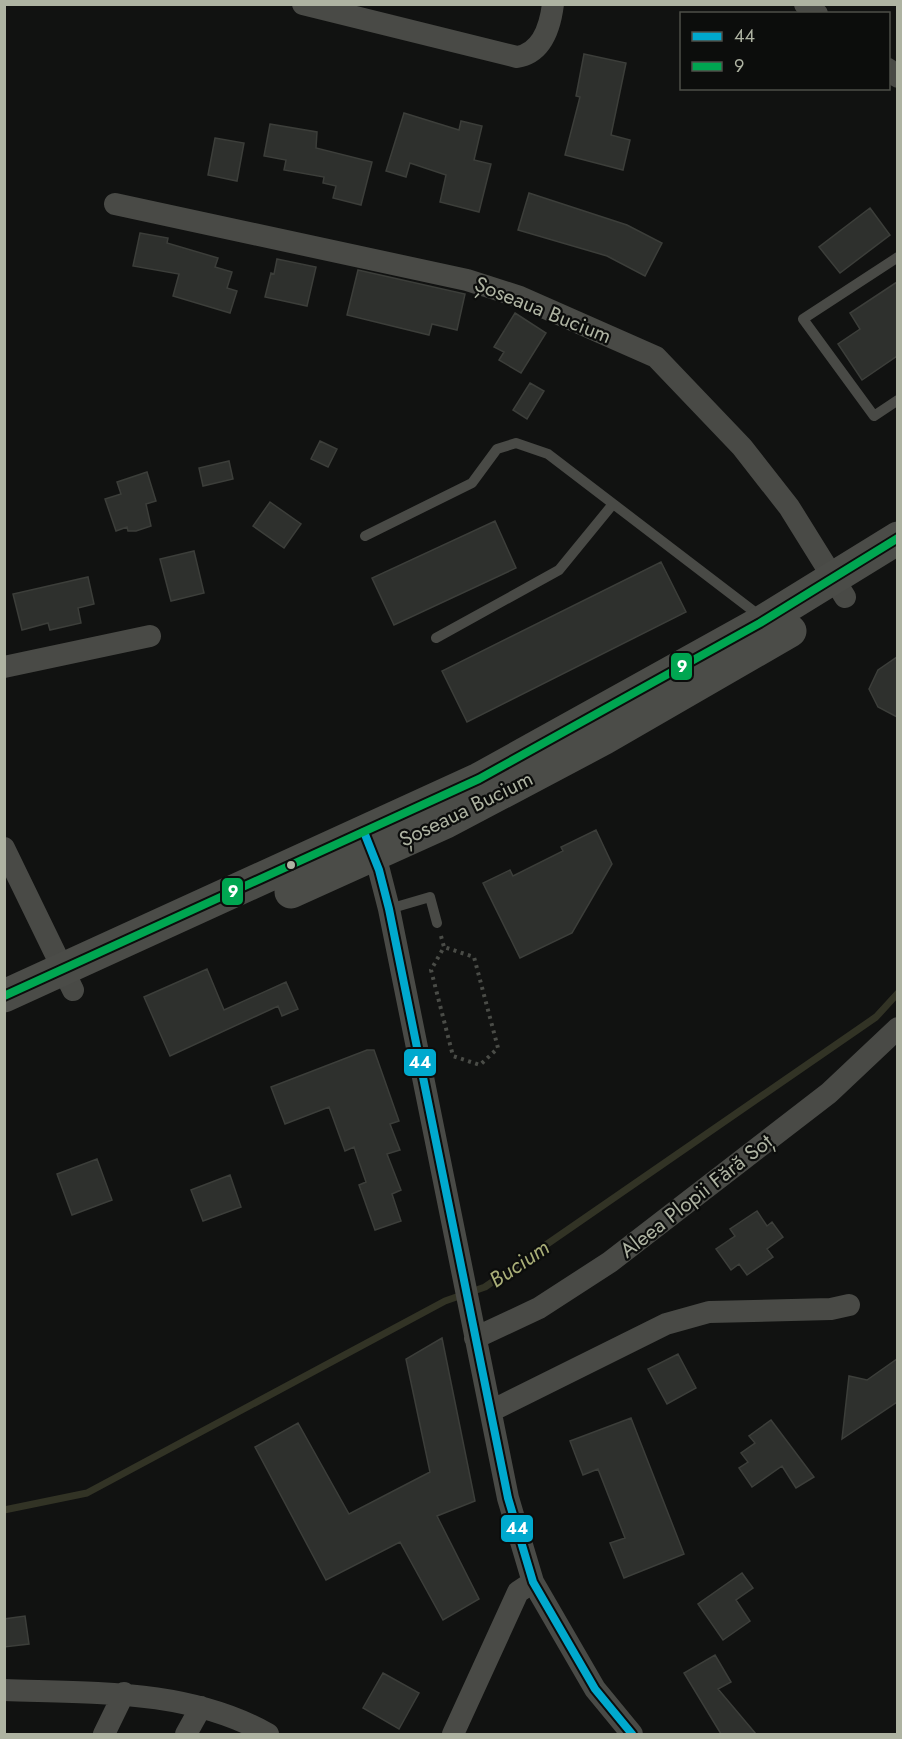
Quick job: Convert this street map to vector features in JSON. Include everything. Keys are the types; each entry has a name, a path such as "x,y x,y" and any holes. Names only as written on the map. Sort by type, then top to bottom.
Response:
{"main road":[{"name":"Șoseaua Bucium","path":"4,1020 68,980 369,843 446,822 582,750 839,587 897,538"},
{"name":"Șoseaua Bucium","path":"839,587 897,565"},
{"name":"Șoseaua Bucium","path":"4,996 68,980"}],"street":[{"path":"303,4 517,57 529,55 539,44 550,26 553,4"},
{"name":"Șoseaua Bucium","path":"115,204 467,280 520,297 656,357 749,456 789,507 839,587"},
{"path":"4,667 150,636"},
{"path":"369,843 388,909 508,1498 533,1582 596,1689 632,1734"},
{"path":"4,848 68,980"},
{"name":"Aleea Plopii Fără Soț","path":"475,1338 539,1308 610,1262 829,1093 897,1028"},
{"path":"491,1411 666,1324 709,1312 831,1309 849,1305"},
{"path":"453,1734 518,1592 533,1582"},
{"path":"4,1690 124,1694 201,1707 268,1734"},
{"path":"104,1734 124,1694"},
{"path":"186,1734 201,1707"}],"lane":[{"path":"897,256 803,319 874,416 897,400"},
{"path":"365,536 472,483 497,449 516,443 548,454 752,610 765,633"},
{"path":"436,638 559,570 613,504"},
{"path":"388,909 430,897 437,922"}],"path":[{"path":"444,947 474,957 498,1048 480,1065 453,1056 431,970 444,947"}],"building":[{"path":"584,54 626,63 611,135 630,140 623,170 565,155 580,97 576,96"},
{"path":"404,113 459,130 461,121 482,126 474,160 491,164 479,212 440,202 446,175 410,163 406,177 386,171"},
{"path":"270,124 317,132 316,148 372,162 361,205 333,198 336,186 323,183 324,177 284,170 286,160 264,156"},
{"path":"215,138 244,143 237,181 208,175"},
{"path":"529,193 627,225 662,243 645,276 607,256 518,230"},
{"path":"870,208 890,235 840,273 819,247"},
{"path":"140,233 168,238 167,243 218,258 215,267 232,272 227,288 237,291 230,313 173,296 179,274 133,266"},
{"path":"277,259 316,267 307,306 265,297"},
{"path":"358,270 465,294 457,330 432,324 429,335 347,315"},
{"path":"897,282 897,356 862,380 838,344 860,329 850,313"},
{"path":"515,313 546,333 521,373 499,360 504,352 494,347"},
{"path":"530,383 544,391 527,419 513,410"},
{"path":"320,441 337,449 328,467 311,459"},
{"path":"229,461 233,479 203,486 199,468"},
{"path":"147,472 156,501 146,504 151,526 136,531 128,531 127,527 116,531 105,499 121,494 117,482"},
{"path":"270,502 301,524 284,548 253,526"},
{"path":"495,521 516,568 394,625 372,578"},
{"path":"194,551 204,593 171,601 160,559"},
{"path":"661,562 686,612 467,722 442,671"},
{"path":"88,577 94,604 78,608 81,623 50,630 48,623 22,630 13,594"},
{"path":"897,657 897,717 878,707 869,689 878,670"},
{"path":"596,830 612,864 572,933 520,958 483,883 510,870 513,876 563,851 561,847"},
{"path":"207,969 224,1010 286,982 298,1009 282,1016 278,1006 170,1056 144,997"},
{"path":"367,1050 374,1050 399,1121 390,1124 400,1150 387,1154 401,1190 392,1194 401,1221 375,1230 359,1185 366,1182 354,1147 345,1151 329,1107 285,1124 271,1087"},
{"path":"97,1159 112,1200 72,1215 57,1174"},
{"path":"230,1175 241,1207 203,1221 191,1190"},
{"path":"757,1211 767,1226 772,1222 783,1237 767,1249 773,1257 747,1275 739,1264 731,1270 716,1249 735,1236 730,1229"},
{"path":"442,1338 475,1501 437,1516 479,1599 443,1620 400,1542 326,1580 255,1447 298,1423 349,1514 430,1472 406,1359"},
{"path":"678,1354 696,1388 667,1404 648,1369"},
{"path":"897,1359 897,1402 842,1439 849,1376 867,1380"},
{"path":"631,1418 684,1554 624,1578 610,1543 625,1538 598,1469 583,1475 570,1441"},
{"path":"771,1420 814,1477 796,1488 782,1466 752,1487 739,1468 748,1462 741,1453 755,1443 749,1436"},
{"path":"742,1573 753,1588 736,1600 750,1621 723,1640 698,1604"},
{"path":"25,1616 29,1644 4,1647 4,1619"},
{"path":"715,1655 731,1682 718,1689 756,1734 721,1734 684,1673"},
{"path":"383,1673 419,1693 399,1729 363,1708"}],"waterway":[{"name":"Bucium","path":"4,1510 87,1493 445,1301 485,1287 876,1017 898,993"}],"transit line":[{"name":"9","path":"4,996 479,779 760,623 898,538"},
{"name":"44","path":"364,832 379,870 389,909 508,1498 533,1582 595,1689 632,1734"}]}
